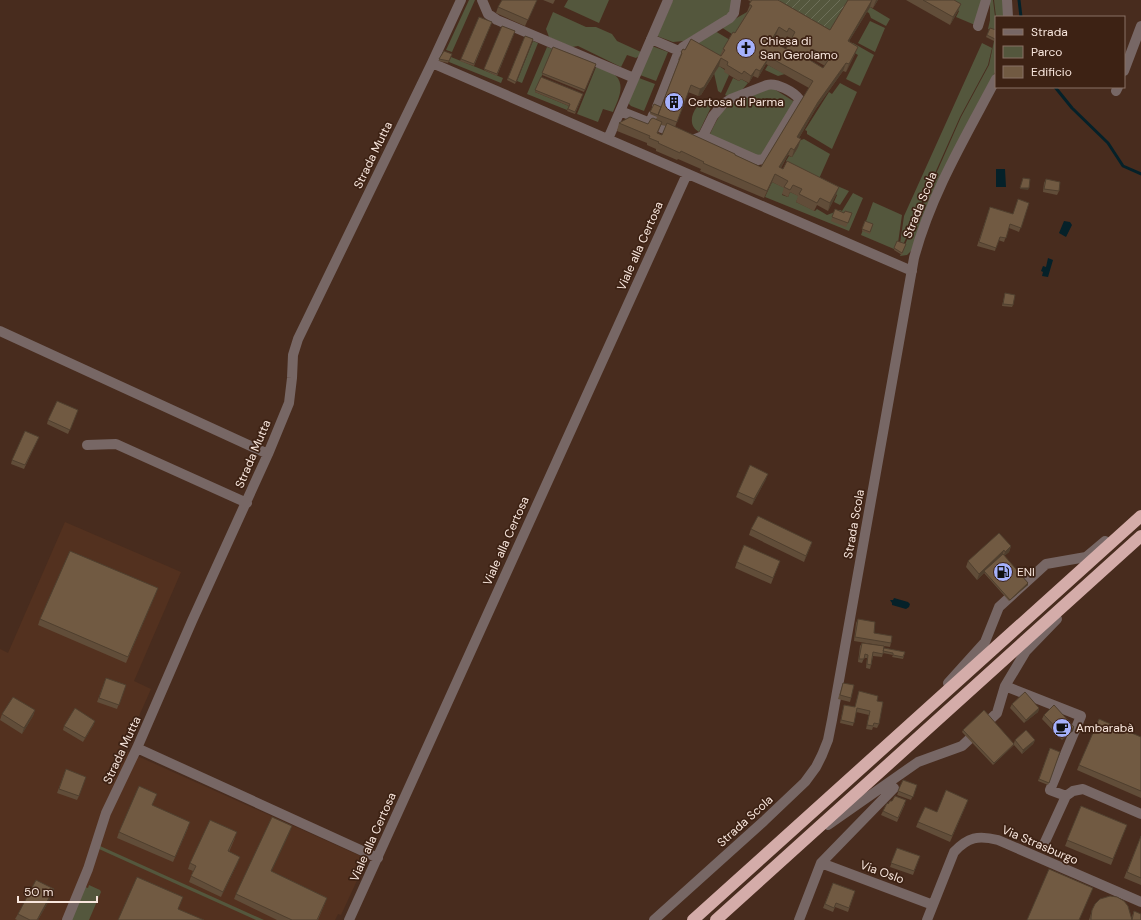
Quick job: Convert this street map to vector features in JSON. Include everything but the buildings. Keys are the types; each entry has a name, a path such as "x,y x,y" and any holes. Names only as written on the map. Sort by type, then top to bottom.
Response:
{"highway":[{"path":"693,920 1141,514"},
{"path":"716,920 1141,536"}],"street":[{"name":"Strada Mutta","path":"67,920 88,869 106,813 137,748 192,621 247,503 289,403 293,355 298,339 461,0"},
{"path":"482,0 488,14 497,20 634,78"},
{"path":"608,139 668,0"},
{"path":"654,115 679,51 730,18 734,13 736,0"},
{"path":"978,26 986,0"},
{"path":"1007,0 1008,16"},
{"path":"1125,67 1141,26"},
{"path":"651,39 679,51"},
{"path":"432,63 912,271"},
{"name":"Strada Scola","path":"654,920 791,796 813,772 822,756 828,740 832,720 912,271 920,236 967,132 995,81"},
{"path":"620,111 654,115 690,140 703,136 758,160 764,159 798,104 799,99 797,96 780,86 766,84 723,104 713,116 703,136"},
{"name":"Viale alla Certosa","path":"349,920 687,174"},
{"path":"0,331 268,454"},
{"path":"87,446 116,444 247,503"},
{"path":"914,721 985,642 999,607 1046,564 1086,557 1141,514"},
{"path":"800,845 918,762 962,746 997,713 1005,686 1026,652 1095,578"},
{"path":"1005,686 1081,716 1050,790 1066,796 1083,789 1141,814"},
{"path":"137,748 378,858"},
{"path":"799,920 821,863 894,788"},
{"name":"Via Strasburgo","path":"1044,844 1066,796"},
{"name":"Via Strasburgo","path":"927,920 954,852 962,844 972,838 986,837 998,840 1141,902"},
{"path":"1024,851 1033,850 1044,844 1050,863"},
{"name":"Via Oslo","path":"821,863 933,905"}],"shaded area":[{"path":"65,522 181,572 134,681 151,689 124,750 367,859 341,915 338,914 335,920 0,920 0,649 8,653"}],"green space":[{"path":"469,0 475,0 452,52 446,50"},
{"path":"568,0 609,0 599,23 564,7"},
{"path":"673,0 733,0 732,12 684,41 673,42 657,36"},
{"path":"762,0 850,0 828,38"},
{"path":"941,0 982,0 975,25 956,17 959,11"},
{"path":"990,0 993,0 995,16 994,32 988,29 990,20"},
{"path":"994,0 1003,0 1005,16 996,16"},
{"path":"870,7 890,19 886,26 871,18 867,12"},
{"path":"553,12 586,27 596,27 612,34 617,41 641,52 636,58 627,55 621,67 578,46 572,47 549,37 546,29"},
{"path":"747,12 749,13 735,36 721,27"},
{"path":"870,21 885,28 875,52 858,43"},
{"path":"715,31 730,40 720,56 695,42"},
{"path":"995,39 995,72 912,250 907,255 900,256 961,117 989,65"},
{"path":"533,41 538,43 522,83 517,81"},
{"path":"853,43 874,55 860,86 846,79 858,55 848,49"},
{"path":"982,43 992,48 988,65 960,117 903,245 900,244 904,216"},
{"path":"652,46 668,52 656,81 640,75"},
{"path":"547,47 553,49 535,92 569,106 567,110 527,94"},
{"path":"451,57 503,78 501,83 449,62"},
{"path":"768,65 785,74 778,76 765,70"},
{"path":"719,66 729,75 721,93 718,91 714,73"},
{"path":"596,67 616,76 620,84 620,94 613,112 603,109 598,122 577,114"},
{"path":"639,78 655,84 644,111 629,104"},
{"path":"733,78 739,81 741,79 748,83 742,90 727,96 725,95"},
{"path":"840,83 857,92 832,149 807,134 807,131 805,130 829,92 832,94"},
{"path":"768,89 774,89 795,102 760,157 709,136 719,117 728,107 738,101"},
{"path":"709,99 714,101 699,132 692,124 693,114 699,104"},
{"path":"799,139 804,139 830,154 818,181 786,161 789,156 792,157 798,147"},
{"path":"772,182 785,188 782,195 788,197 790,192 799,196 796,202 815,211 817,209 827,215 840,210 842,211 853,193 863,198 849,231 765,197"},
{"path":"828,182 849,191 840,205 834,202 837,195 825,189"},
{"path":"873,202 902,215 898,243 894,249 861,235"},
{"path":"100,846 264,920 256,920 99,849"},
{"path":"89,885 100,890 101,892 89,920 71,920 85,887 88,888"}],"water":[{"path":"996,169 1005,169 1006,187 996,187"},
{"path":"1064,221 1070,222 1072,225 1066,237 1059,233"},
{"path":"1048,258 1053,260 1048,277 1042,276 1043,272 1041,271 1043,266 1046,267"},
{"path":"894,598 908,602 910,604 909,607 906,609 892,605 890,600 893,600"}],"waterway":[{"path":"1019,0 1021,16"},
{"path":"1056,88 1072,108 1108,143 1123,166 1141,174"}],"place":[{"name":"Chiesa di San Gerolamo","path":"746,48"},
{"name":"Certosa di Parma","path":"674,102"},
{"name":"ENI","path":"1003,572"},
{"name":"Ambarabà","path":"1062,728"}]}
